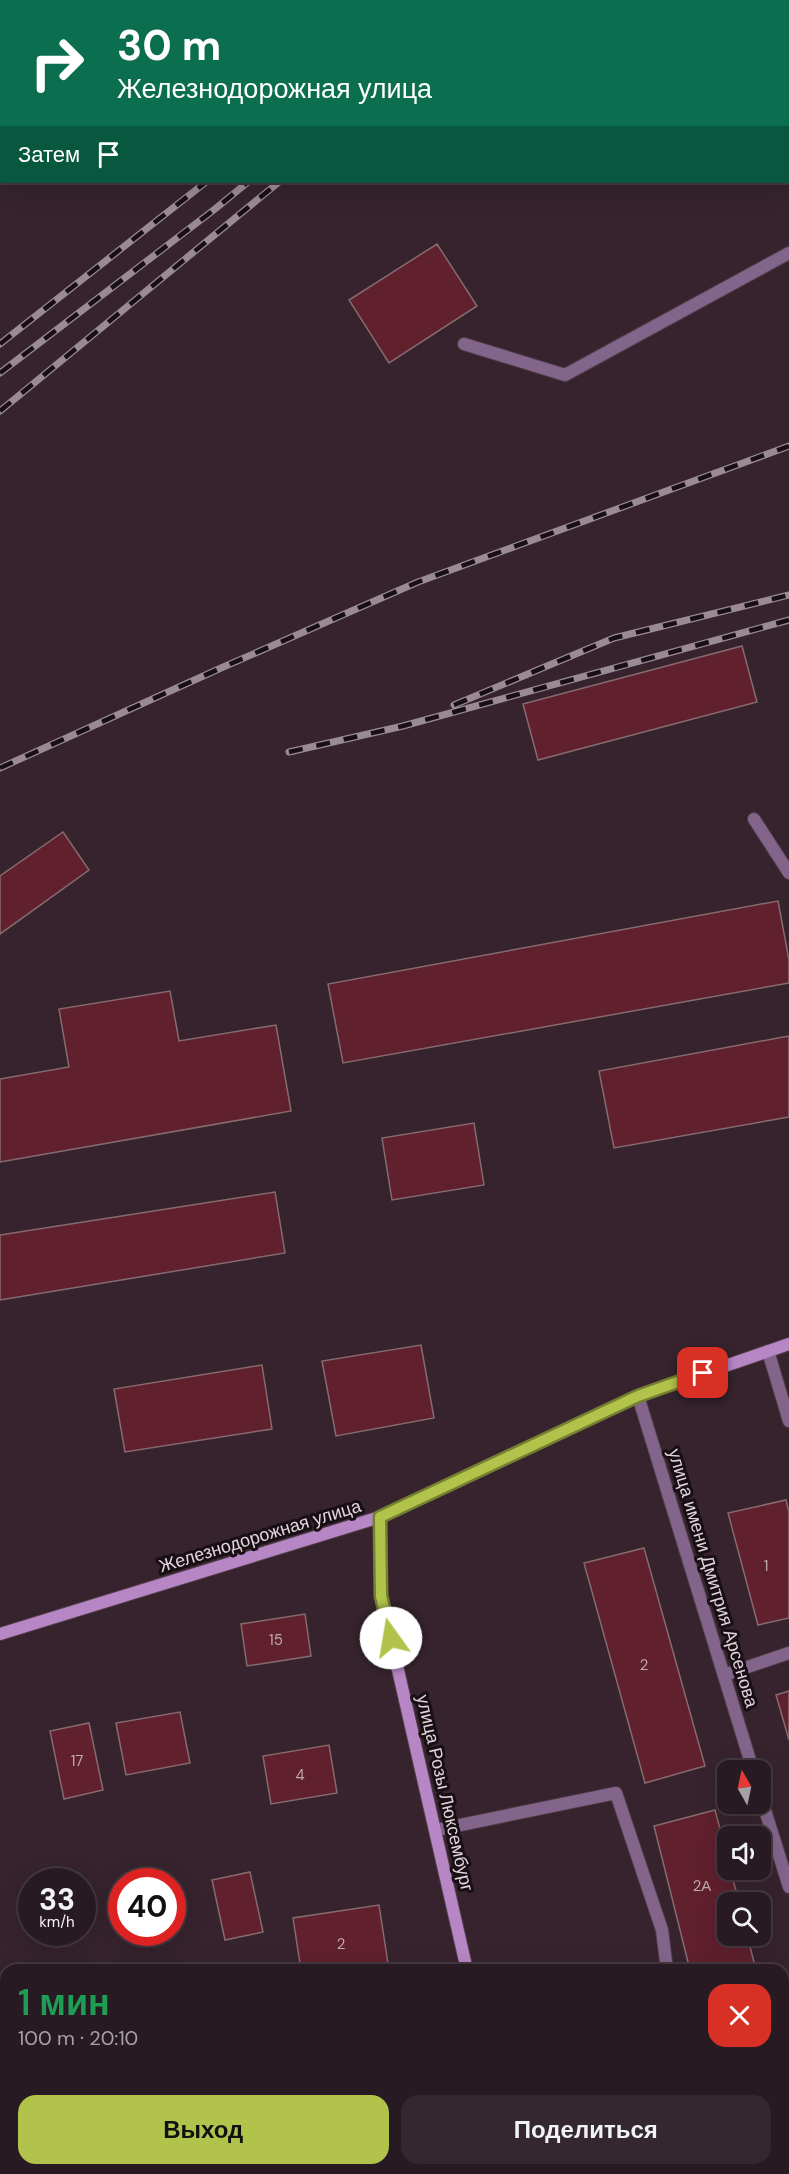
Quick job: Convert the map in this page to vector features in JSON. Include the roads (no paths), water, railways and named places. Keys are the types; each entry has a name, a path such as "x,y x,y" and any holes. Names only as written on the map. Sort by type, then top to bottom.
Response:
{"street":[{"path":"464,344 565,375 789,253"},
{"path":"754,819 789,873"},
{"name":"Железнодорожная улица","path":"0,1634 380,1517 638,1396 789,1344"},
{"path":"768,1351 789,1421"},
{"name":"улица имени Дмитрия Арсенова","path":"638,1396 750,1760"},
{"name":"улица Розы Люксембург","path":"380,1517 381,1596 466,1964"},
{"path":"724,1675 789,1653"},
{"path":"436,1830 616,1793 662,1930 666,1964"},
{"path":"768,1814 785,1860 789,1887"}],"railway":[{"path":"0,344 205,183"},
{"path":"0,373 247,183"},
{"path":"0,411 278,183"},
{"path":"0,768 418,582 789,446"},
{"path":"454,705 614,638 789,595"},
{"path":"289,752 403,726 789,620"}]}
